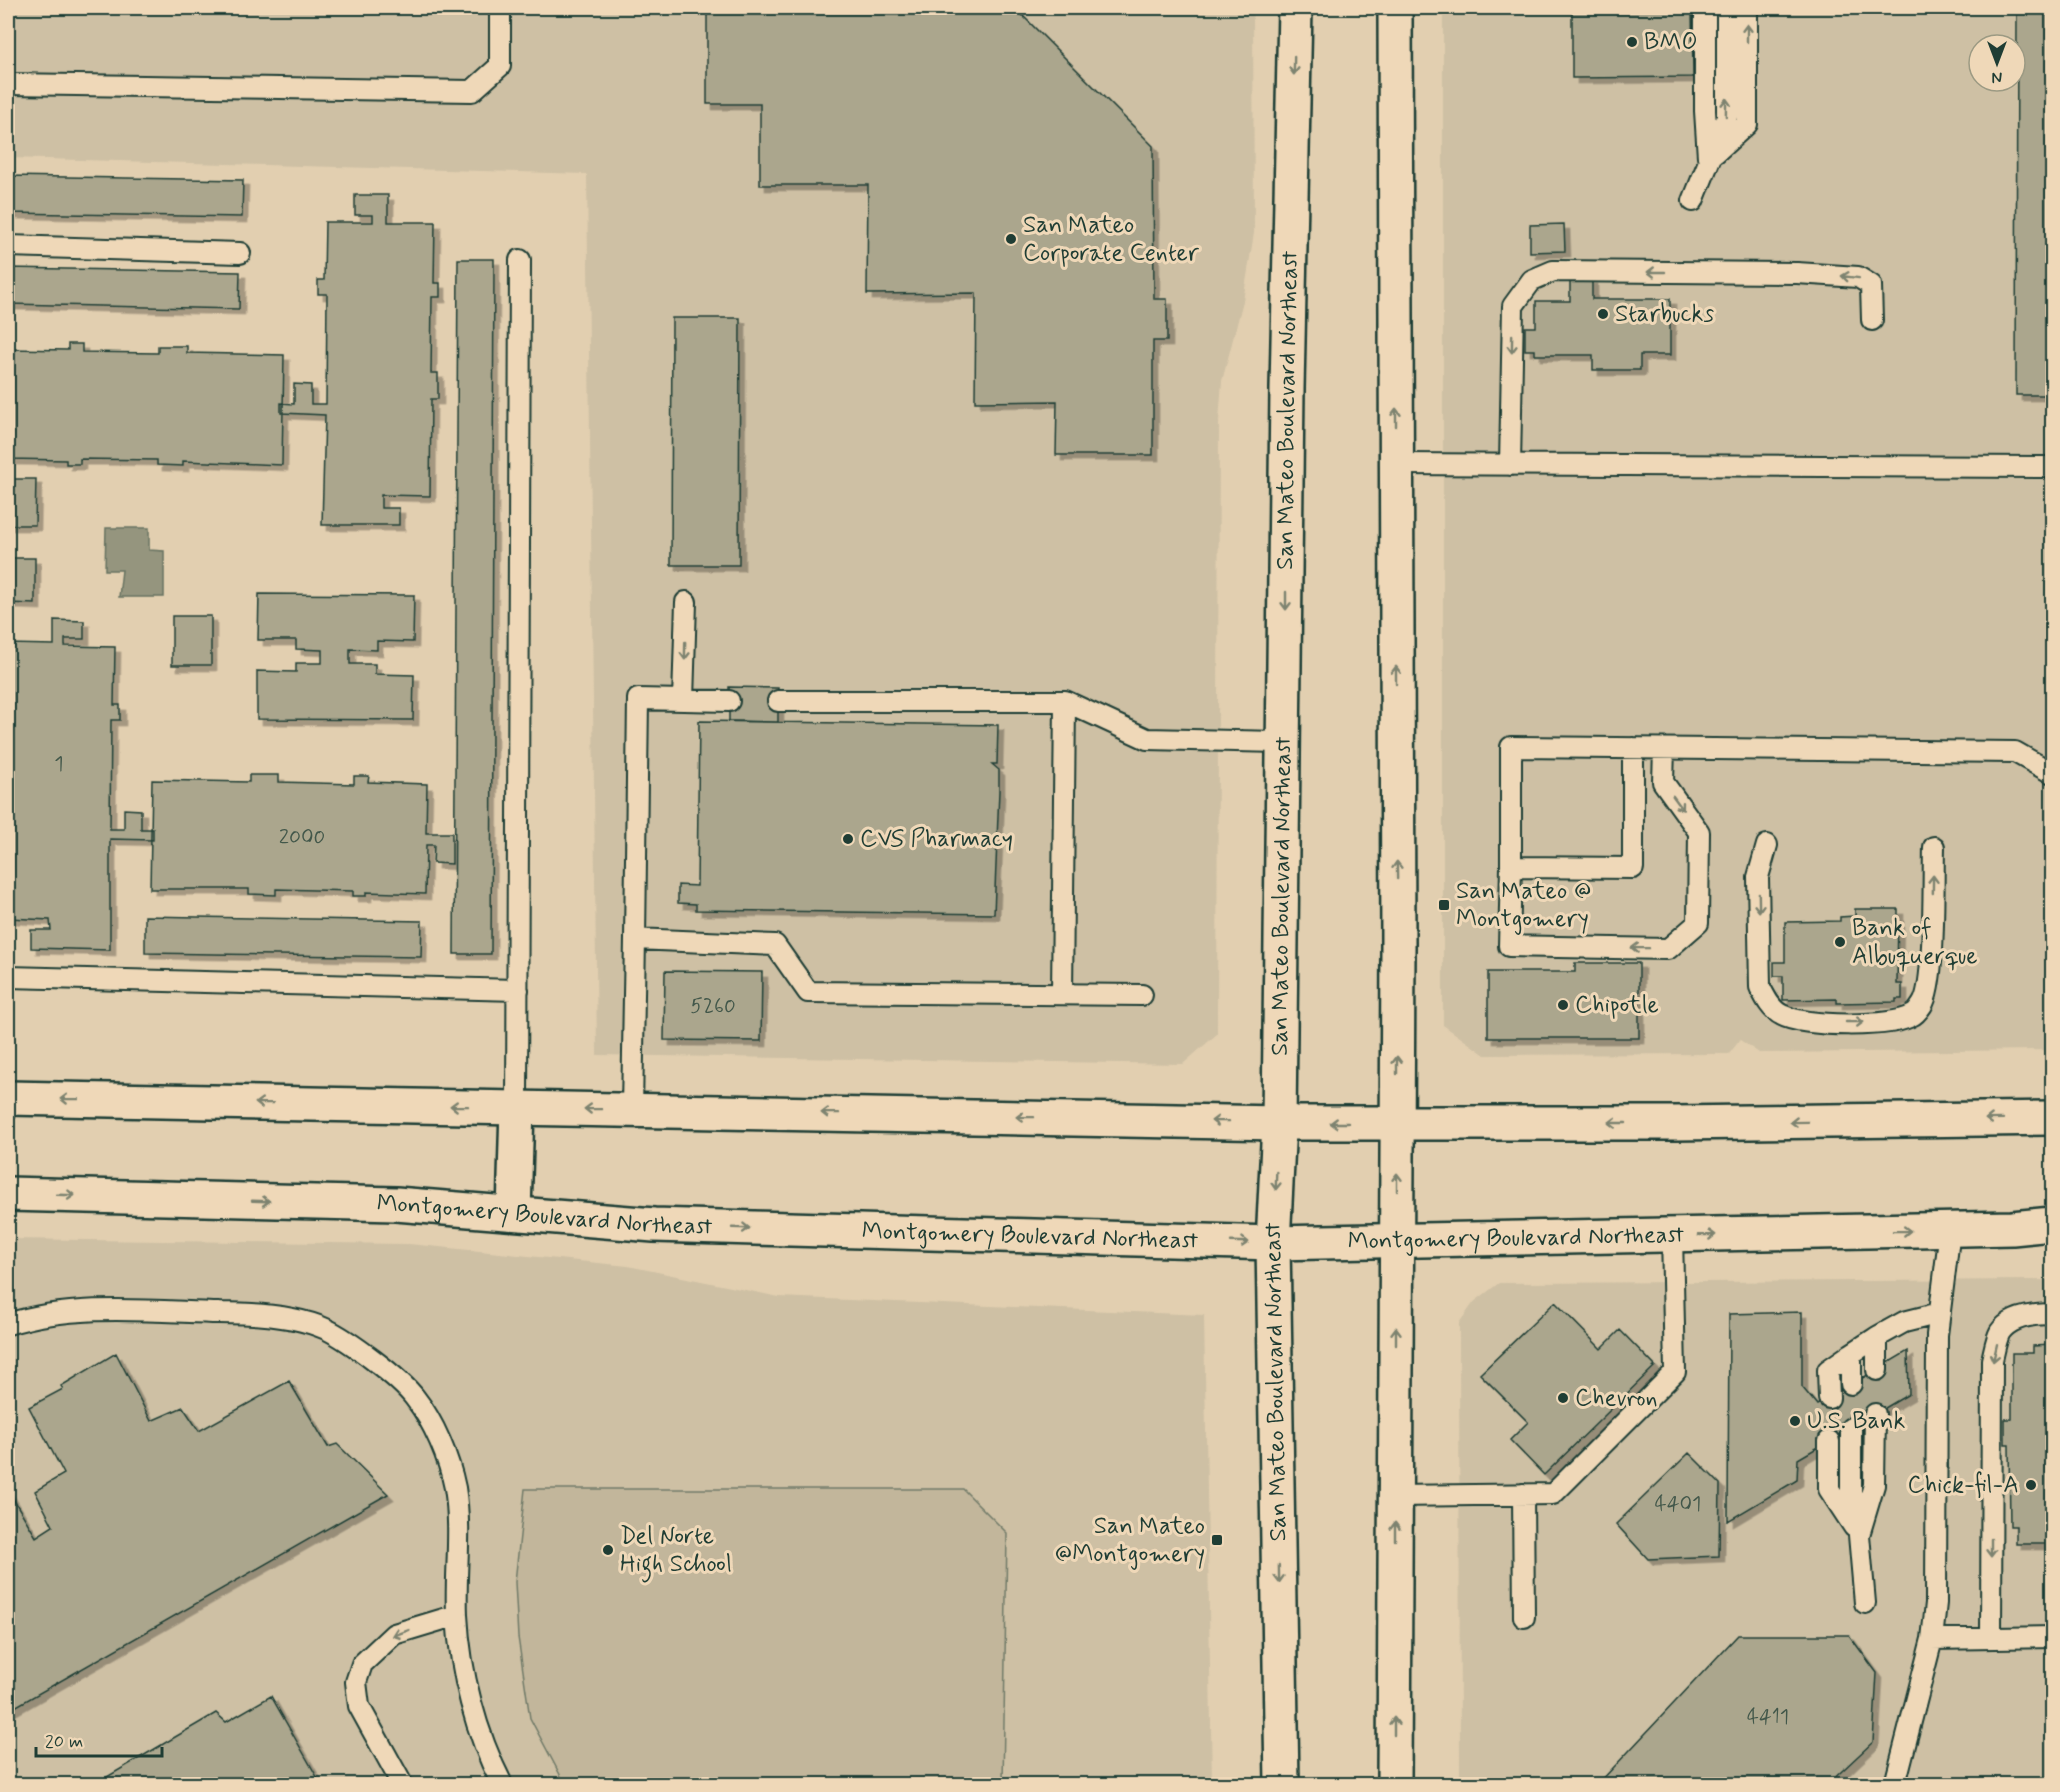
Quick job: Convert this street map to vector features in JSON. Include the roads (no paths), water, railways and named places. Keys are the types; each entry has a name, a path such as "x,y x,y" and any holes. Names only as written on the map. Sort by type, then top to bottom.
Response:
{"main road":[{"name":"San Mateo Boulevard Northeast","path":"1282,1785 1273,1243 1279,1122 1287,389 1295,8"},
{"path":"1394,1785 1397,1240 1395,8"},
{"path":"8,1098 1279,1122 2052,1119"},
{"path":"514,1213 517,1107"},
{"name":"Montgomery Boulevard Northeast","path":"8,1194 396,1204 654,1225 1273,1243 1950,1230 2052,1224"}],"lane":[{"path":"8,84 472,92 500,66 500,8"},
{"path":"1705,8 1705,111 1709,159"},
{"path":"1693,201 1726,117 1726,8"},
{"path":"1709,159 1747,124 1747,8"},
{"path":"8,246 240,253"},
{"path":"517,1107 520,260"},
{"path":"1510,465 1513,306 1532,280 1553,271 1797,273 1858,277 1871,285 1872,320"},
{"path":"1396,464 2052,467"},
{"path":"683,700 686,602"},
{"path":"632,1109 638,699 729,701"},
{"path":"778,701 1065,701 1148,739 1284,742"},
{"path":"1062,994 1065,701"},
{"path":"1664,749 1663,782 1699,832 1698,923 1668,949 1509,946 1511,747 2015,752 2052,772"},
{"path":"1511,867 1633,868 1633,748"},
{"path":"1767,845 1758,877 1760,987 1767,1001 1782,1015 1812,1022 1889,1022 1913,1015 1923,1004 1927,991 1932,939 1934,847"},
{"path":"634,939 775,945 808,992 1142,995"},
{"path":"8,977 518,990"},
{"path":"1895,1785 1932,1639 1936,1603 1937,1335 1950,1230"},
{"path":"1395,1496 1553,1494 1675,1372 1672,1235"},
{"path":"8,1324 88,1310 266,1314 325,1328 375,1362 415,1397 439,1438 454,1486 459,1530 457,1615 464,1674 490,1760 502,1785"},
{"path":"1829,1398 1828,1370 1904,1322 1940,1313"},
{"path":"1991,1638 1992,1360 2000,1332 2016,1320 2032,1314 2052,1314"},
{"path":"1877,1337 1877,1370"},
{"path":"1851,1354 1851,1384"},
{"path":"1859,1535 1874,1485 1875,1414"},
{"path":"1851,1428 1851,1491 1859,1535 1865,1603"},
{"path":"1829,1441 1829,1489 1859,1535"},
{"path":"1523,1494 1524,1617"},
{"path":"402,1785 358,1706 356,1683 362,1664 394,1634 457,1615"},
{"path":"1932,1639 2052,1637"}],"place":[{"name":"BMO","path":"1632,42"},
{"name":"San Mateo Corporate Center","path":"1011,239"},
{"name":"Starbucks","path":"1603,314"},
{"name":"CVS Pharmacy","path":"848,839"},
{"name":"San Mateo @ Montgomery","path":"1444,905"},
{"name":"Bank of Albuquerque","path":"1840,942"},
{"name":"Chipotle","path":"1563,1005"},
{"name":"Chevron","path":"1563,1398"},
{"name":"U.S. Bank","path":"1795,1421"},
{"name":"Chick-fil-A","path":"2031,1485"},
{"name":"San Mateo @Montgomery","path":"1217,1540"},
{"name":"Del Norte High School","path":"608,1550"}]}
